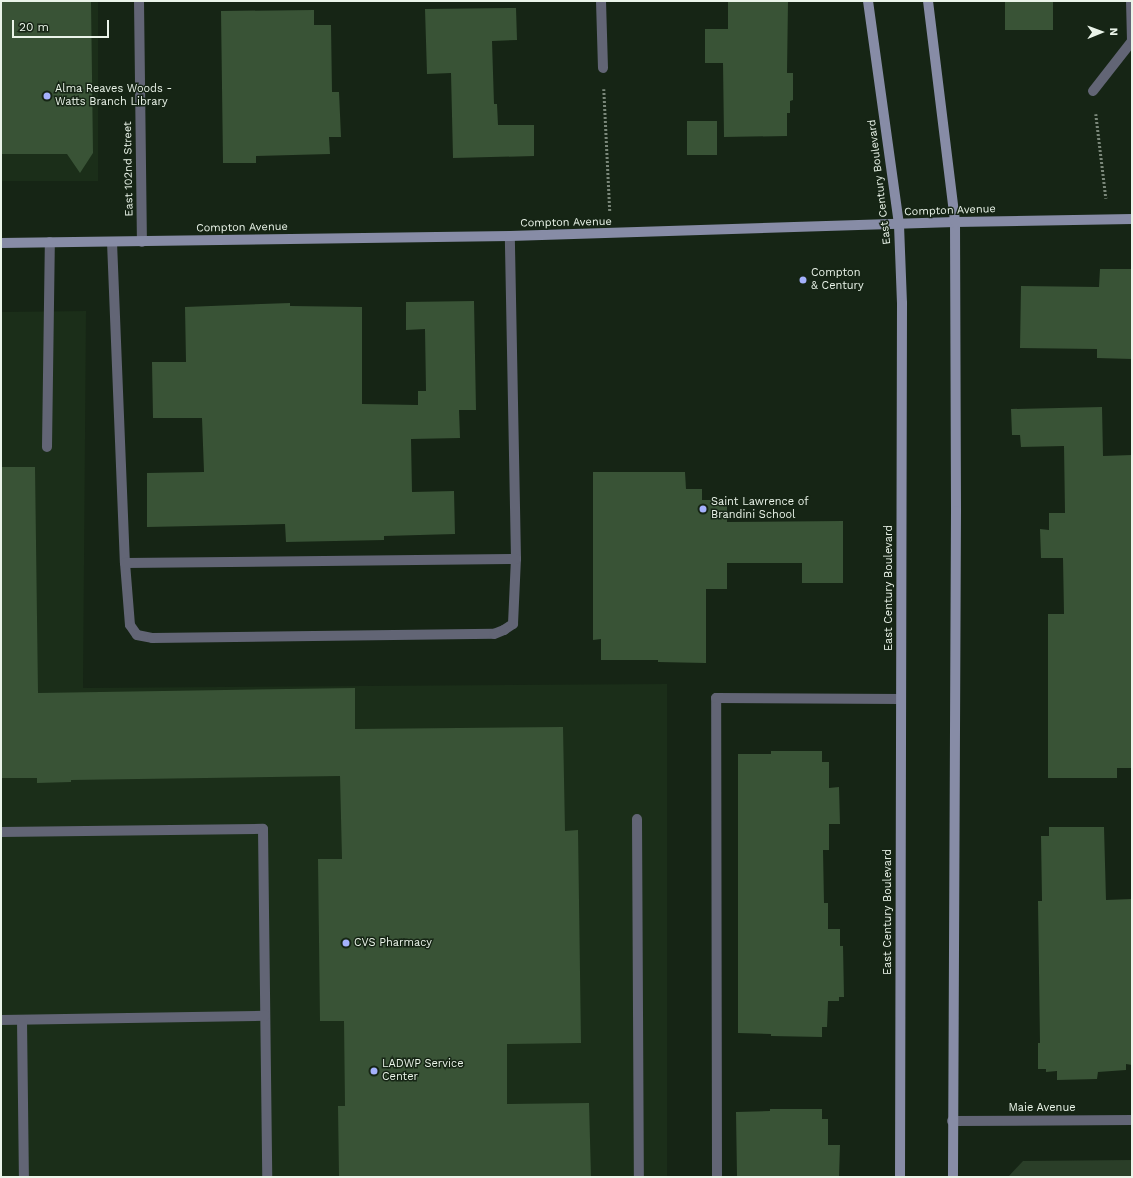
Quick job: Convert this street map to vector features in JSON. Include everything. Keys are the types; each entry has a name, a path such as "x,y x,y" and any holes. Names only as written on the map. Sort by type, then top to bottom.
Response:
{"main road":[{"name":"East Century Boulevard","path":"868,1 899,225 902,303 900,1177"},
{"path":"928,1 955,222 956,519 952,1121 953,1177"},
{"name":"Compton Avenue","path":"1,243 611,234 955,222 1132,219"}],"street":[{"name":"East 102nd Street","path":"139,1 142,242"},
{"path":"601,1 603,68"},
{"path":"1093,91 1132,40 1131,1"},
{"path":"112,242 125,563 130,625 138,635 152,638 494,634 513,624 516,559 510,236"},
{"path":"47,447 50,242"},
{"path":"125,563 516,559"},
{"path":"717,1177 716,698 901,699"},
{"path":"637,819 639,1177"},
{"path":"1,832 263,829 267,1177"},
{"path":"1,1020 265,1016"},
{"path":"22,1020 24,1177"},
{"name":"Maie Avenue","path":"952,1121 1132,1120"}],"path":[{"path":"603,68 611,234"},
{"path":"1093,91 1109,219"}],"shaded area":[{"name":"Alma Reaves Woods - Watts Branch Library","path":"1,1 98,1 98,181 1,181"},
{"path":"86,311 83,688 667,684 667,1177 1,1177 1,312"},
{"path":"1132,1160 1132,1177 1008,1177 1023,1161"}],"building":[{"name":"Alma Reaves Woods - Watts Branch Library","path":"1,1 91,1 93,153 80,173 67,154 1,154"},
{"path":"728,1 788,1 787,73 793,73 793,100 790,101 790,113 787,113 787,136 724,137 723,63 705,63 705,29 728,29"},
{"path":"1005,1 1053,1 1053,30 1005,30"},
{"path":"516,8 517,40 492,41 494,104 497,104 498,125 534,125 534,156 453,158 451,73 427,74 425,9"},
{"path":"314,10 314,25 331,25 332,92 339,92 341,137 329,137 330,154 256,156 256,163 223,163 221,11"},
{"path":"687,121 717,121 717,155 687,155"},
{"path":"1100,269 1132,269 1132,359 1097,358 1097,349 1020,348 1021,286 1099,287"},
{"path":"474,301 476,410 459,410 460,438 411,439 412,492 454,491 455,534 384,536 384,540 286,542 285,524 147,527 147,473 204,472 202,418 153,418 152,362 186,362 185,307 290,303 290,306 362,307 362,404 418,405 418,391 426,391 425,329 406,330 406,302"},
{"path":"1102,407 1103,456 1132,455 1132,768 1117,768 1117,778 1048,778 1048,614 1064,614 1063,558 1041,558 1040,529 1049,530 1049,513 1065,513 1064,446 1021,447 1020,435 1012,435 1011,409"},
{"path":"1,467 35,467 38,693 355,688 355,729 563,727 565,831 578,830 581,1043 507,1044 507,1104 589,1103 591,1177 339,1177 338,1106 345,1106 344,1021 320,1021 318,859 342,859 340,776 71,780 71,782 37,783 37,778 1,778"},
{"path":"593,472 685,472 686,489 702,489 702,500 727,500 727,522 843,521 843,583 802,583 802,563 727,563 727,589 706,589 706,663 658,662 658,660 601,660 601,639 593,640"},
{"path":"771,751 822,751 822,762 829,762 829,788 839,787 840,824 829,824 829,850 823,850 824,903 828,903 828,929 840,929 840,946 843,946 844,997 839,997 839,1001 828,1001 827,1027 822,1027 822,1037 771,1036 771,1034 738,1033 738,754 771,754"},
{"path":"1049,827 1104,827 1106,900 1132,899 1132,1065 1126,1064 1126,1070 1098,1072 1097,1079 1057,1080 1057,1071 1046,1072 1046,1069 1038,1069 1038,1043 1040,1043 1038,901 1042,901 1041,836 1049,836"},
{"path":"770,1109 822,1109 822,1119 828,1119 828,1145 840,1145 839,1177 737,1177 736,1112 770,1111"}],"place":[{"name":"Alma Reaves Woods - Watts Branch Library","path":"47,96"},
{"name":"Compton & Century","path":"803,280"},
{"name":"Saint Lawrence of Brandini School","path":"703,509"},
{"name":"CVS Pharmacy","path":"346,943"},
{"name":"LADWP Service Center","path":"374,1071"}]}
